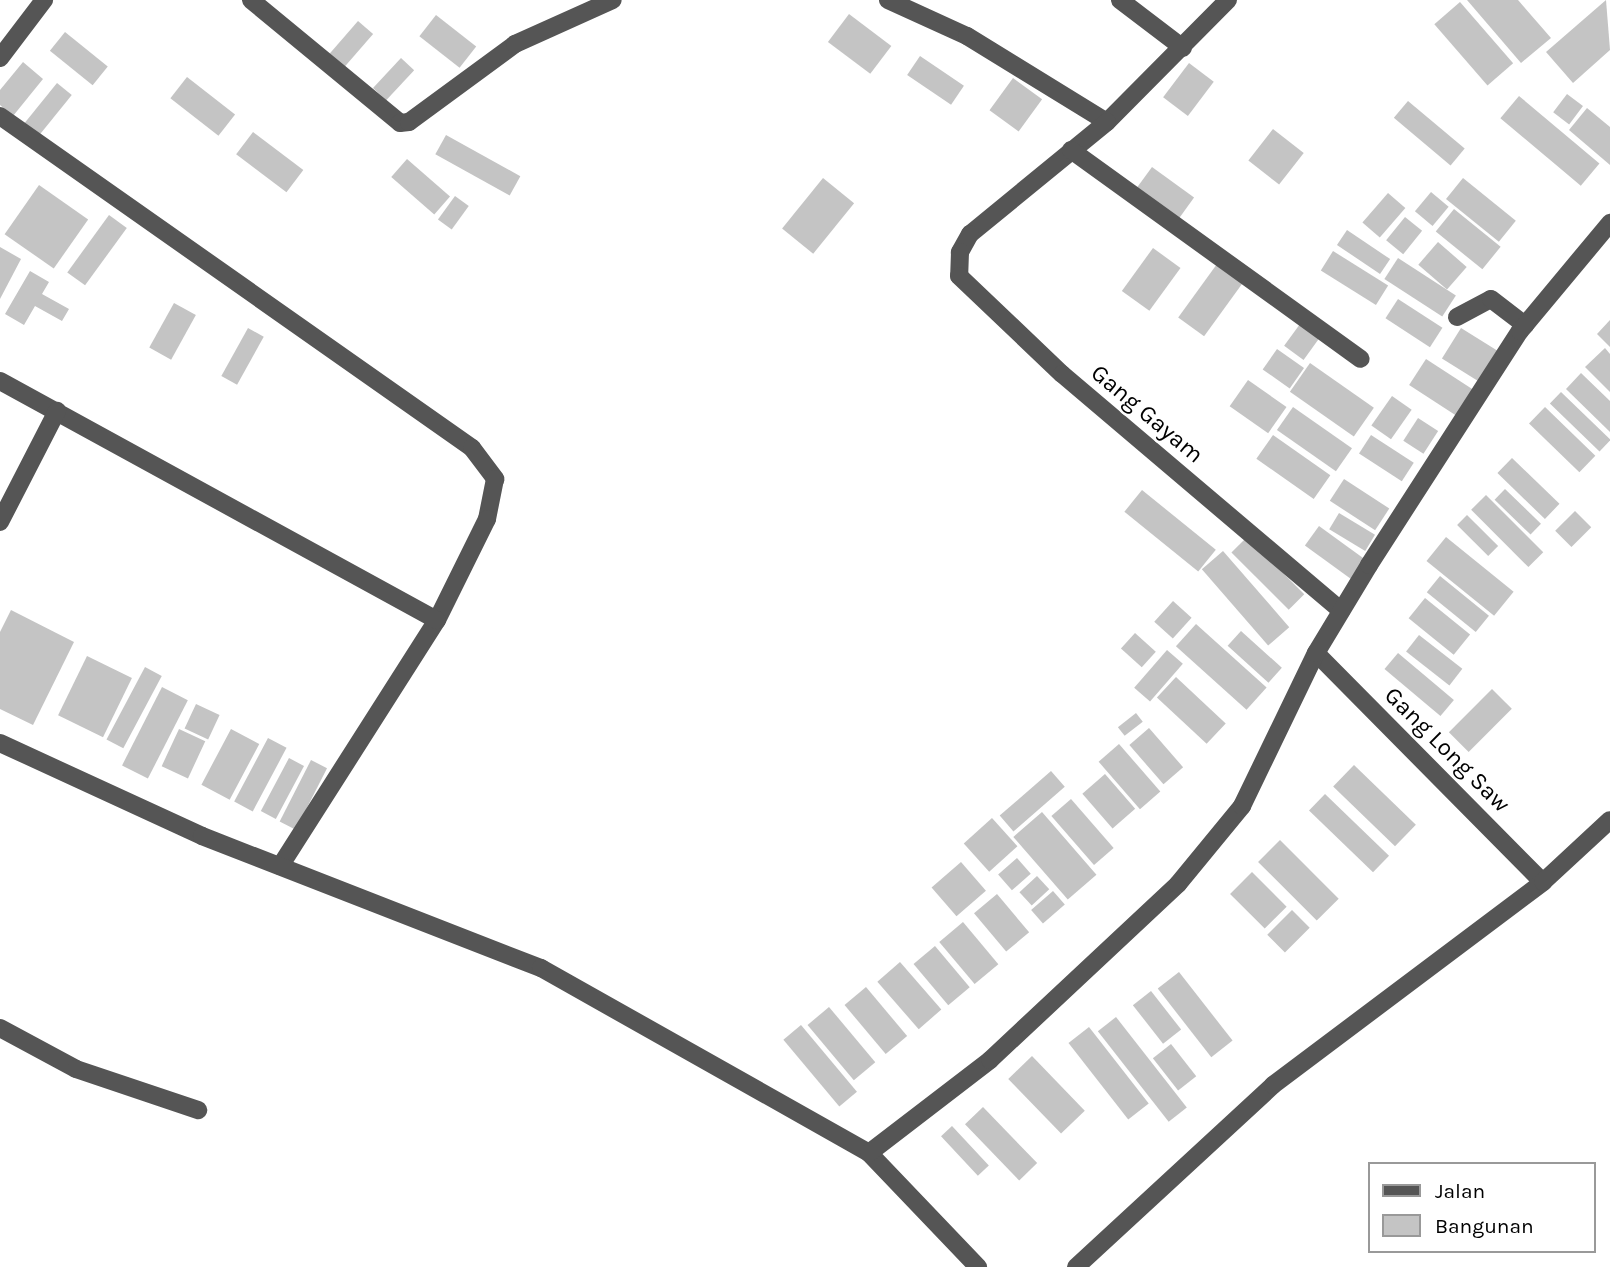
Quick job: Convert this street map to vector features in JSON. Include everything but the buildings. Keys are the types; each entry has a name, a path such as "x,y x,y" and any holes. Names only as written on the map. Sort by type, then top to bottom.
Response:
{"street":[{"path":"0,58 44,0"},
{"path":"251,0 400,122 409,122 516,44 613,0"},
{"path":"888,0 967,36 1107,122"},
{"path":"1120,0 1182,48"},
{"path":"1228,0 1107,122 1072,150 1361,359"},
{"path":"0,116 486,461 495,496 437,620 281,866"},
{"name":"Gang Gayam","path":"1072,150 970,234 960,253 960,276 976,295 1341,611"},
{"path":"869,1153 990,1060 1178,884 1242,806 1317,653 1341,611 1525,325 1610,223"},
{"path":"1457,317 1491,299 1525,325"},
{"path":"0,381 437,620"},
{"path":"0,522 57,411"},
{"name":"Gang Long Saw","path":"1317,653 1543,882"},
{"path":"0,743 281,866 541,968 869,1153 978,1267"},
{"path":"1076,1267 1273,1085 1543,882 1610,820"},
{"path":"0,1028 76,1069 198,1110"}]}
